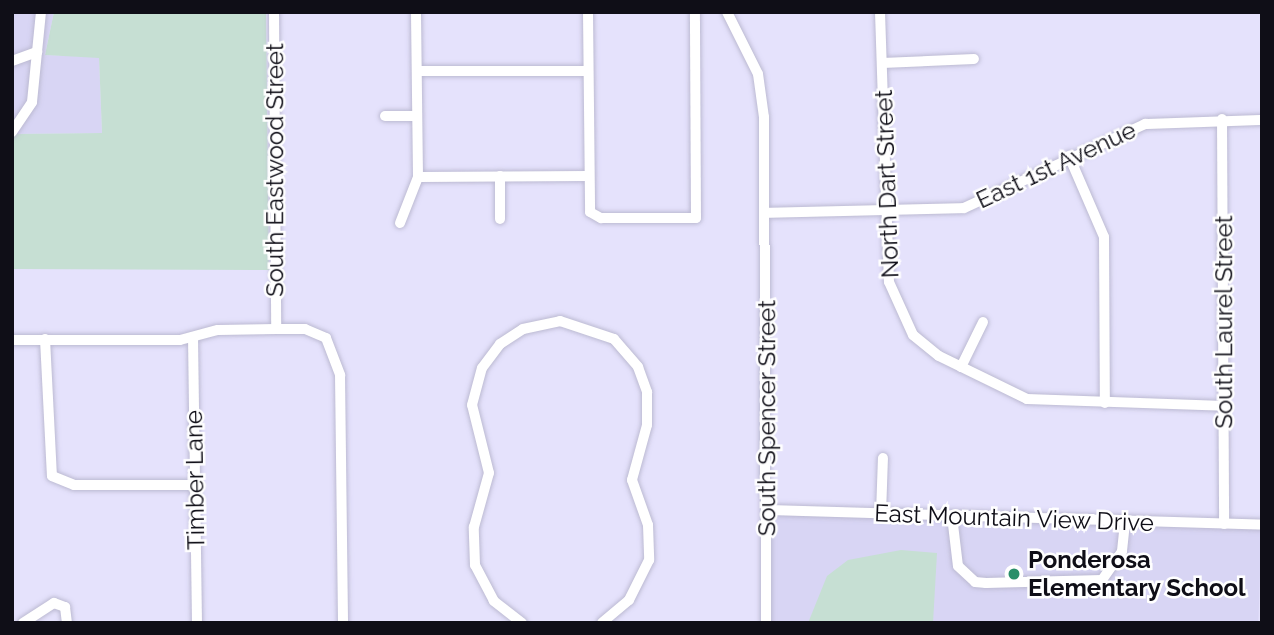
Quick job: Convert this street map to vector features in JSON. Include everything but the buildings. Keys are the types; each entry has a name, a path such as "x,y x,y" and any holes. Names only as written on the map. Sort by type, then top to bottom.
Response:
{"street":[{"path":"12,132 32,102 41,12"},
{"name":"South Eastwood Street","path":"274,12 276,329"},
{"path":"400,223 418,177 416,12"},
{"path":"588,12 591,214 696,218 695,12"},
{"name":"South Spencer Street","path":"727,12 761,87 765,213 766,623"},
{"name":"North Dart Street","path":"880,12 885,213 897,310 920,343 961,367 1027,399 1224,405"},
{"path":"12,61 37,52"},
{"path":"882,64 974,59"},
{"path":"417,71 589,71"},
{"path":"385,116 417,116"},
{"name":"East 1st Avenue","path":"765,213 885,213 964,208 1069,156 1145,124 1222,119 1262,120"},
{"name":"South Laurel Street","path":"1222,119 1224,524"},
{"path":"1069,156 1104,237 1105,403"},
{"path":"500,176 500,219"},
{"path":"418,177 589,176"},
{"path":"518,622 494,601 475,565 474,527 489,480 473,426 474,391 500,344 523,329 560,321 614,339 638,367 647,392 647,425 632,480 648,525 649,560 629,600 602,623"},
{"path":"961,367 983,322"},
{"path":"12,340 193,337 276,329 305,329 326,338 338,355 340,374 343,623"},
{"name":"Timber Lane","path":"193,337 197,623"},
{"path":"45,340 52,476 74,485 194,485"},
{"path":"881,514 883,458"},
{"name":"East Mountain View Drive","path":"766,510 1262,525"},
{"path":"952,516 958,566 975,582 986,583 1102,580 1122,551 1125,521"},
{"path":"23,623 54,603 65,607 67,623"}],"shaded area":[{"path":"12,12 54,12 45,55 99,57 102,133 12,134"},
{"name":"Ponderosa Elementary School","path":"766,510 1262,527 1258,623 762,623"}],"green space":[{"path":"54,12 266,12 269,270 12,269 12,134 102,133 99,58 45,55"},
{"path":"901,550 937,553 933,623 808,623 827,576 848,560"}],"place":[{"name":"Ponderosa Elementary School","path":"1014,574"}]}
